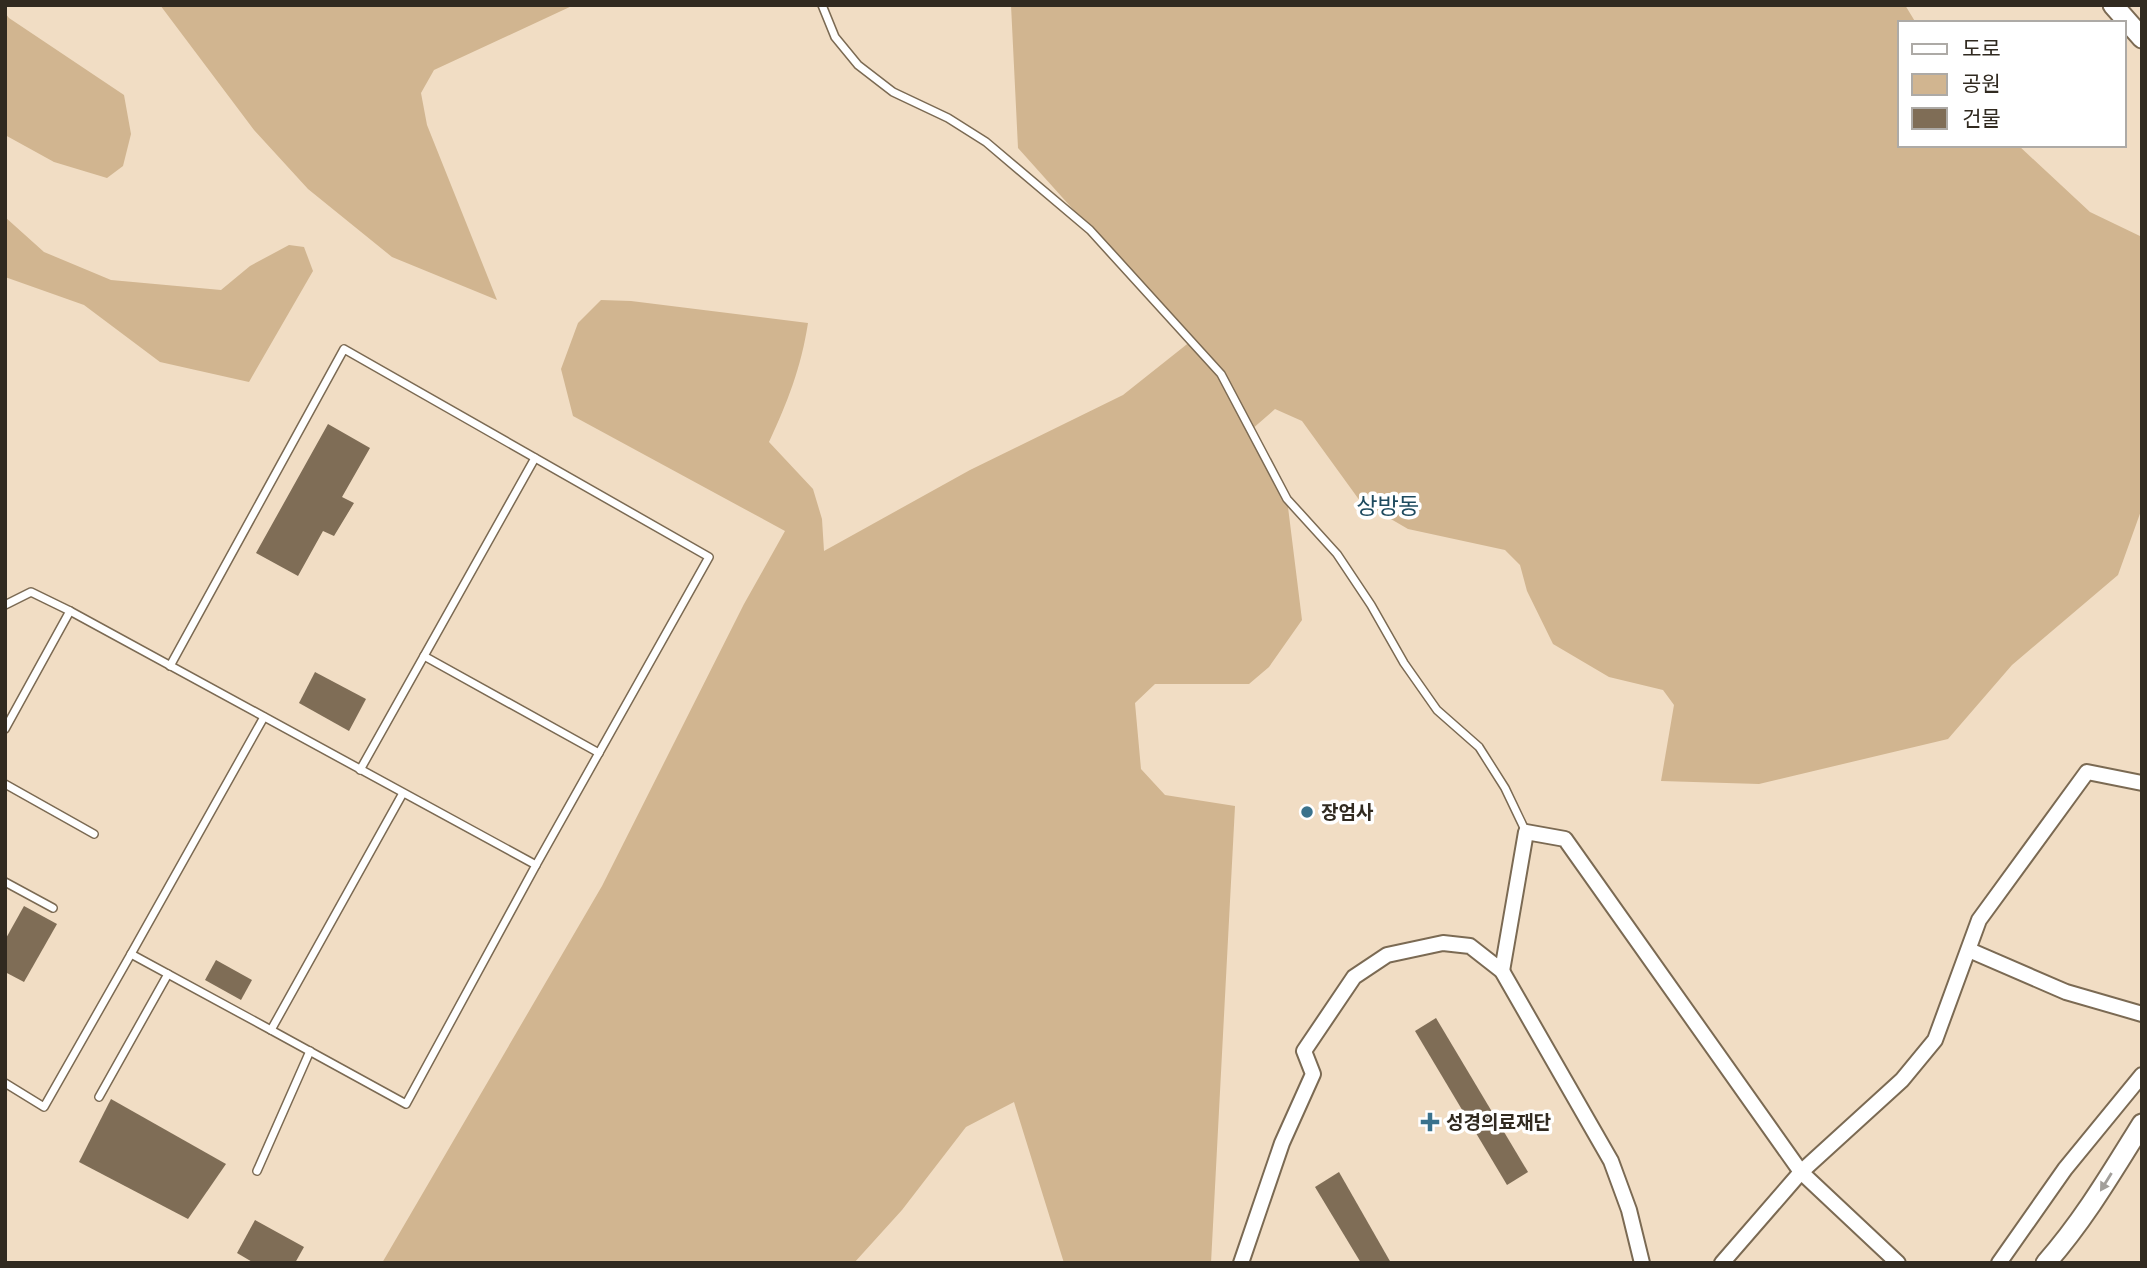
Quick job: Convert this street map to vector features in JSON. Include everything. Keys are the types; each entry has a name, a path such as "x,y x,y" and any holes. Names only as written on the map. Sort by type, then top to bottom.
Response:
{"street":[{"path":"2113,5 2142,38"},
{"path":"1722,1263 1801,1172 1902,1080 1935,1040 1979,920 2087,772 2142,783"},
{"path":"1502,971 1526,832 1564,839 1801,1172 1898,1263"},
{"path":"1241,1263 1282,1143 1313,1074 1304,1051 1354,977 1387,955 1443,943 1470,946 1502,971 1611,1161 1629,1210 1642,1263"},
{"path":"1969,950 2066,992 2142,1014"},
{"path":"1999,1263 2065,1169 2142,1074"},
{"path":"2046,1263 2063,1244 2103,1187 2142,1124"}],"lane":[{"path":"822,5 835,37 858,65 893,92 948,118 986,142 1090,230 1221,374 1287,499 1337,554 1371,605 1404,663 1437,710 1479,747 1505,788 1526,832"},
{"path":"131,954 406,1104 709,557 344,349 170,666"},
{"path":"360,770 535,458"},
{"path":"5,605 31,592 70,611 536,865"},
{"path":"5,729 70,611"},
{"path":"424,656 599,753"},
{"path":"5,1083 44,1107 264,717"},
{"path":"5,784 94,834"},
{"path":"271,1030 403,793"},
{"path":"5,882 53,908"},
{"path":"99,1097 167,974"},
{"path":"257,1171 310,1051"}],"green space":[{"path":"160,5 574,5 434,70 421,93 427,125 497,300 392,257 308,189 254,130"},
{"path":"1011,5 1905,5 1915,21 1898,21 1898,147 2020,147 2090,212 2142,237 2142,508 2118,575 2012,665 1948,739 1759,784 1661,781 1674,705 1663,690 1609,677 1553,644 1527,591 1520,565 1505,550 1408,529 1360,501 1302,421 1275,409 1251,430 1287,499 1302,620 1269,667 1249,684 1155,684 1135,703 1141,769 1165,795 1235,806 1211,1263 1064,1263 1014,1102 966,1127 902,1210 854,1263 382,1263 602,886 744,604 785,531 573,416 561,369 578,323 601,300 631,301 808,323 793,384 769,442 813,489 822,519 824,551 970,470 1123,395 1191,341 1018,148"},
{"path":"5,13 124,95 131,134 123,166 107,178 54,162 5,135"},
{"path":"5,217 44,252 111,280 221,290 250,266 289,245 304,247 313,271 249,382 160,362 84,305 5,277"}],"building":[{"path":"328,424 370,448 342,497 354,503 334,536 323,531 298,576 256,553"},
{"path":"315,672 366,699 349,731 299,703"},
{"path":"24,906 57,924 24,982 5,972 5,940"},
{"path":"216,960 252,980 241,1000 205,980"},
{"path":"1436,1018 1528,1172 1507,1185 1415,1031"},
{"path":"111,1099 226,1164 188,1219 79,1162"},
{"path":"1339,1172 1391,1263 1361,1263 1315,1187"},
{"path":"255,1220 304,1247 295,1263 254,1263 237,1253"}],"place":[{"name":"장엄사","path":"1307,812"},
{"name":"성경의료재단","path":"1430,1122"}],"district":[{"name":"상방동","path":"1388,506"}]}
